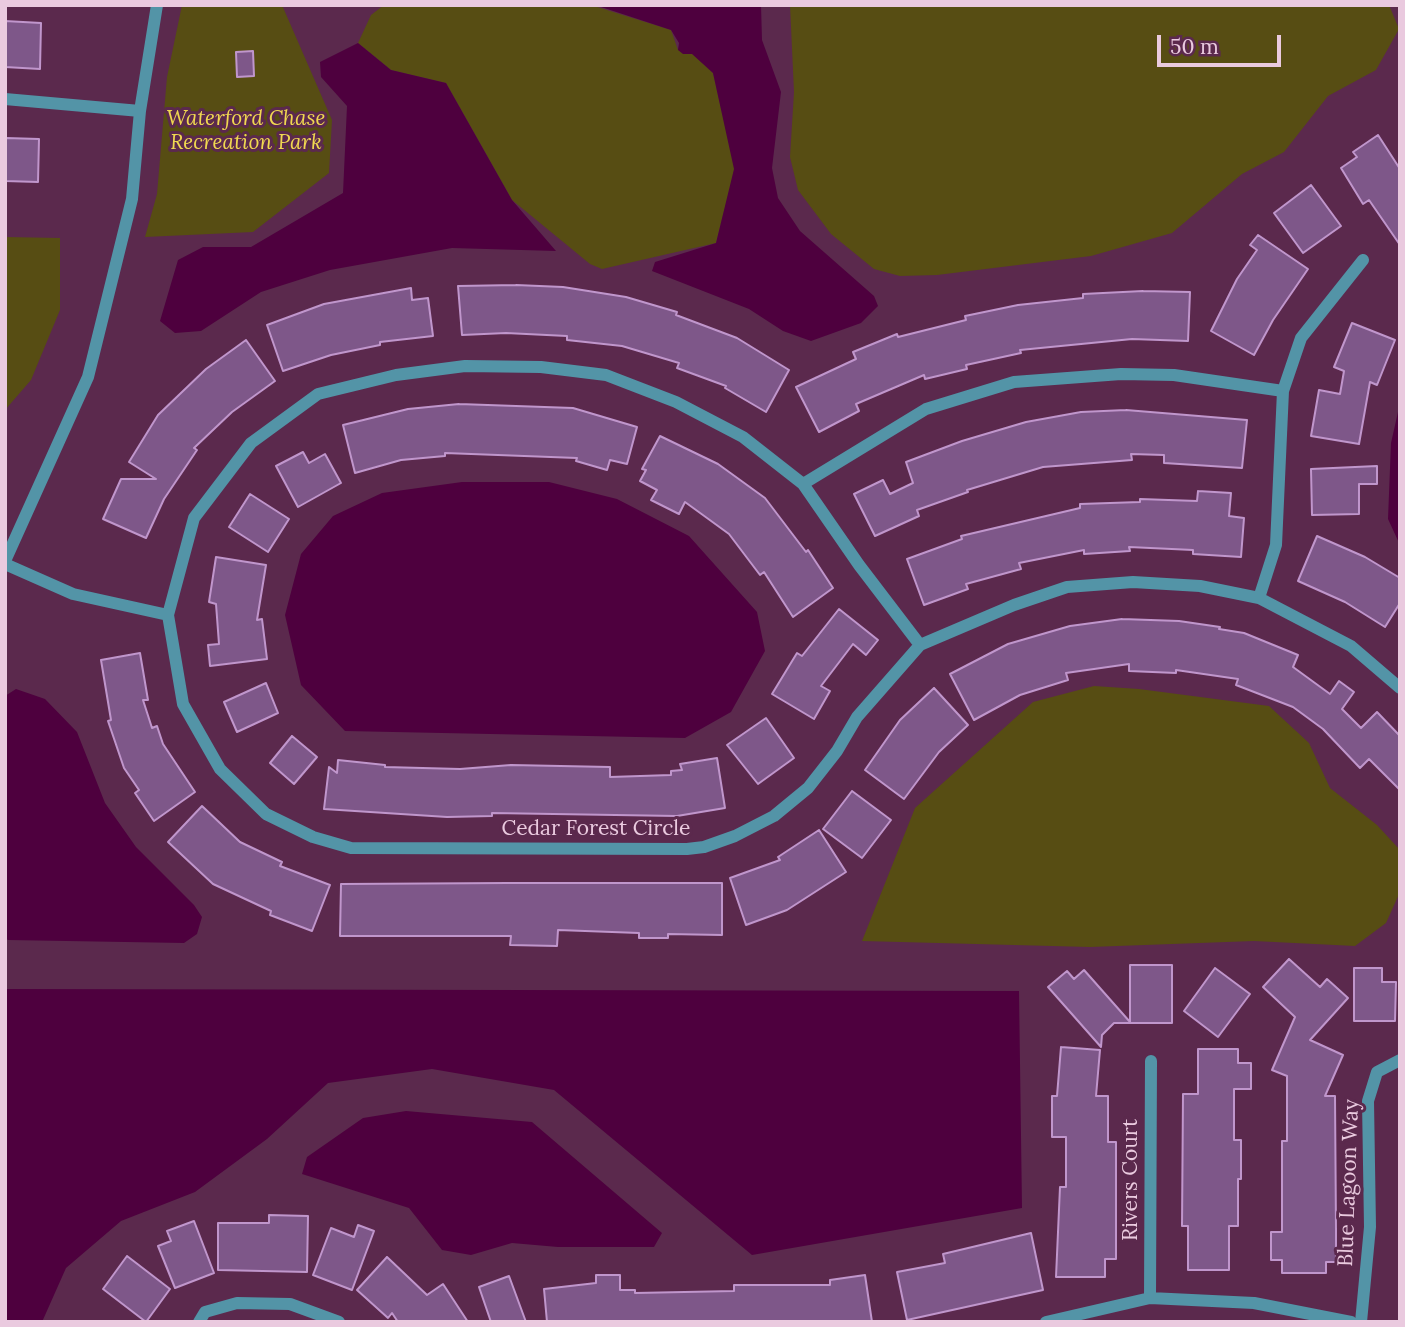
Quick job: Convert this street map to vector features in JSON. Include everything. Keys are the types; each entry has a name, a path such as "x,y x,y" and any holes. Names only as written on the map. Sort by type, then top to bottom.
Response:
{"street":[{"path":"157,5 139,111 132,199 88,377 5,563 72,594 169,615"},
{"path":"5,99 139,111"},
{"path":"1259,598 1276,545 1283,391 1301,338 1363,260"},
{"name":"Cedar Forest Circle","path":"465,366 541,367 606,375 676,402 743,437 803,484 919,645 858,717 808,788 774,816 725,840 687,849 351,848 313,837 266,814 220,769 183,704 169,615 194,518 251,443 318,394 397,375 465,366"},
{"path":"803,484 926,409 1014,382 1121,374 1174,375 1283,391"},
{"path":"919,645 1014,605 1067,587 1133,582 1200,586 1259,598 1351,646 1400,688"},
{"name":"Blue Lagoon Way","path":"1361,1322 1370,1227 1368,1101 1377,1072 1400,1060"},
{"name":"Rivers Court","path":"1150,1298 1151,1061"},
{"path":"1046,1322 1150,1298 1254,1303 1351,1322"},
{"path":"199,1322 205,1312 237,1303 250,1303 290,1304 339,1322"}],"green space":[{"name":"Waterford Chase Recreation Park","path":"182,5 282,5 332,120 329,173 253,232 145,237 157,194 167,77"},
{"path":"384,5 591,5 671,30 678,50 692,53 713,73 735,169 716,243 602,269 590,264 512,200 446,83 391,70 358,43 371,15"},
{"path":"790,5 1389,5 1399,29 1376,70 1328,96 1284,152 1242,174 1172,233 1091,256 937,275 900,276 874,269 831,234 798,190 790,157 794,92"},
{"path":"5,237 60,238 60,310 31,380 5,410"},
{"path":"1094,686 1139,689 1269,706 1309,743 1330,788 1377,825 1400,850 1400,892 1386,923 1355,946 1254,941 1090,947 862,941 915,808 1033,702"}],"shaded area":[{"path":"595,5 761,5 762,40 781,92 772,168 778,198 800,231 874,296 878,306 861,323 811,341 783,331 749,309 652,271 655,262 716,243 734,169 713,73 692,54 683,54 678,50 679,43 671,30"},
{"path":"358,43 391,70 446,83 512,200 556,251 452,248 330,270 261,292 201,331 175,333 160,321 178,260 203,247 251,247 343,193 347,106 321,77 320,62"},
{"path":"1400,403 1400,545 1388,519 1391,443"},
{"path":"462,482 549,482 617,499 689,536 757,612 765,651 731,712 685,738 345,731 301,685 285,615 301,554 333,516 382,493"},
{"path":"16,689 45,699 77,732 105,803 136,847 194,905 202,917 197,934 184,943 5,938 5,696"},
{"path":"5,989 1019,991 1022,1208 752,1255 554,1090 432,1069 328,1083 267,1139 195,1192 121,1221 66,1268 42,1322 5,1322"},
{"path":"406,1111 532,1122 662,1233 654,1247 558,1247 512,1243 471,1255 442,1250 409,1208 302,1174 307,1157 363,1118"}],"building":[{"path":"5,21 41,23 40,69 5,67"},
{"path":"253,51 254,76 237,77 236,52"},
{"path":"1378,135 1400,169 1400,245 1369,200 1363,204 1341,168 1357,157 1353,152"},
{"path":"6,138 39,139 38,182 5,181"},
{"path":"1311,185 1341,226 1303,253 1274,213"},
{"path":"1258,235 1308,269 1273,320 1254,355 1211,331 1237,279 1257,250 1250,245"},
{"path":"458,286 563,287 626,297 677,312 676,315 737,338 789,370 766,412 725,388 726,386 677,368 679,363 622,346 567,340 567,336 506,333 462,335"},
{"path":"411,288 412,300 428,298 433,336 380,342 380,345 331,355 283,371 267,325 324,304"},
{"path":"1190,292 1188,341 1132,339 1020,350 1021,353 966,365 967,369 925,379 924,375 856,404 859,411 819,432 796,387 856,359 853,352 897,334 898,337 966,320 965,316 1018,305 1083,298 1083,294"},
{"path":"1352,323 1395,340 1377,385 1370,382 1359,444 1311,436 1319,390 1340,394 1344,371 1334,367"},
{"path":"246,340 275,381 232,412 194,448 197,450 164,499 146,538 103,519 121,479 156,479 129,462 158,415 206,369"},
{"path":"459,404 573,408 637,427 627,464 610,460 607,470 576,461 577,458 445,453 445,456 401,460 355,473 343,425 408,409"},
{"path":"1126,410 1247,420 1242,468 1164,463 1164,455 1131,454 1132,460 1043,467 967,490 968,492 917,510 919,516 875,536 854,494 883,480 890,494 913,483 906,462 962,441 1026,422 1081,412"},
{"path":"660,436 718,464 765,498 806,552 808,550 833,588 793,617 764,572 760,575 729,534 685,502 679,514 651,500 657,490 640,481 646,470 642,469"},
{"path":"303,452 309,463 325,454 341,483 298,507 276,466"},
{"path":"1377,466 1377,484 1359,484 1359,514 1312,515 1311,469"},
{"path":"1198,491 1231,493 1229,516 1244,518 1241,557 1193,554 1193,550 1129,547 1130,551 1084,554 1084,550 1019,563 1021,569 966,584 968,589 924,605 907,559 962,539 961,536 1080,508 1080,504 1140,502 1140,499 1197,501"},
{"path":"250,494 289,519 268,552 229,527"},
{"path":"1317,536 1365,557 1400,578 1400,603 1385,627 1345,602 1298,581"},
{"path":"216,557 266,565 257,620 262,619 267,659 210,666 208,645 219,644 216,604 209,602"},
{"path":"839,609 878,640 866,655 853,644 821,686 830,691 814,719 772,694 797,653 802,656"},
{"path":"1122,619 1179,621 1220,627 1219,629 1244,633 1298,655 1293,667 1330,694 1339,681 1354,692 1342,709 1361,728 1377,712 1400,736 1400,790 1369,759 1360,768 1323,729 1293,707 1236,685 1238,679 1176,670 1176,673 1129,671 1129,664 1066,673 1068,680 1020,695 974,720 950,674 1008,644 1070,626"},
{"path":"140,653 148,700 143,700 152,728 157,726 163,744 195,792 154,821 135,793 139,790 124,768 108,721 111,720 101,660"},
{"path":"266,683 278,713 237,732 224,702"},
{"path":"934,688 968,725 939,752 904,799 865,770 900,720"},
{"path":"766,718 794,758 758,784 727,745"},
{"path":"292,736 317,757 294,784 270,763"},
{"path":"717,758 725,808 677,816 492,813 492,816 447,817 324,809 329,767 337,773 338,760 385,767 460,769 511,765 610,767 610,777 671,775 671,771 682,770 680,764"},
{"path":"852,791 891,820 862,858 823,829"},
{"path":"202,806 240,842 282,862 280,866 330,885 312,931 270,915 271,911 213,884 168,842"},
{"path":"819,830 846,872 787,910 746,925 730,878 780,860 778,857"},
{"path":"722,883 722,935 668,934 668,938 639,938 639,933 558,930 557,946 510,945 511,936 340,936 341,884"},
{"path":"1289,959 1320,987 1327,979 1348,998 1310,1040 1343,1055 1325,1096 1335,1096 1336,1232 1336,1262 1326,1262 1326,1273 1282,1273 1282,1260 1271,1260 1271,1232 1282,1232 1282,1141 1287,1141 1287,1076 1272,1070 1295,1017 1263,987"},
{"path":"1130,965 1172,965 1172,1023 1114,1023 1102,1035 1101,1047 1048,987 1067,971 1074,979 1084,970 1130,1022"},
{"path":"1215,968 1250,994 1218,1037 1184,1011"},
{"path":"1354,968 1382,968 1382,982 1396,982 1395,1021 1354,1021"},
{"path":"1061,1047 1100,1050 1096,1096 1108,1096 1108,1142 1116,1142 1116,1259 1105,1259 1105,1277 1056,1277 1060,1187 1066,1187 1066,1137 1052,1137 1052,1096 1057,1096"},
{"path":"1198,1049 1238,1049 1238,1063 1251,1063 1251,1089 1234,1089 1234,1140 1241,1140 1241,1179 1238,1179 1238,1226 1229,1226 1229,1270 1188,1270 1188,1226 1182,1226 1183,1094 1198,1094"},
{"path":"269,1215 308,1216 307,1272 218,1270 218,1223 269,1223"},
{"path":"194,1221 214,1273 175,1288 158,1246 171,1241 167,1231"},
{"path":"358,1225 374,1231 352,1290 313,1275 331,1228 354,1237"},
{"path":"1031,1233 1043,1290 907,1320 897,1272 945,1263 943,1254"},
{"path":"127,1256 170,1289 146,1322 103,1289"},
{"path":"387,1257 427,1295 443,1284 468,1322 398,1322 392,1313 388,1318 357,1290"},
{"path":"596,1275 620,1275 620,1290 635,1290 635,1293 734,1291 734,1285 830,1285 830,1280 865,1275 872,1322 547,1322 544,1289 596,1283"},
{"path":"509,1276 526,1322 491,1322 479,1287"}]}
